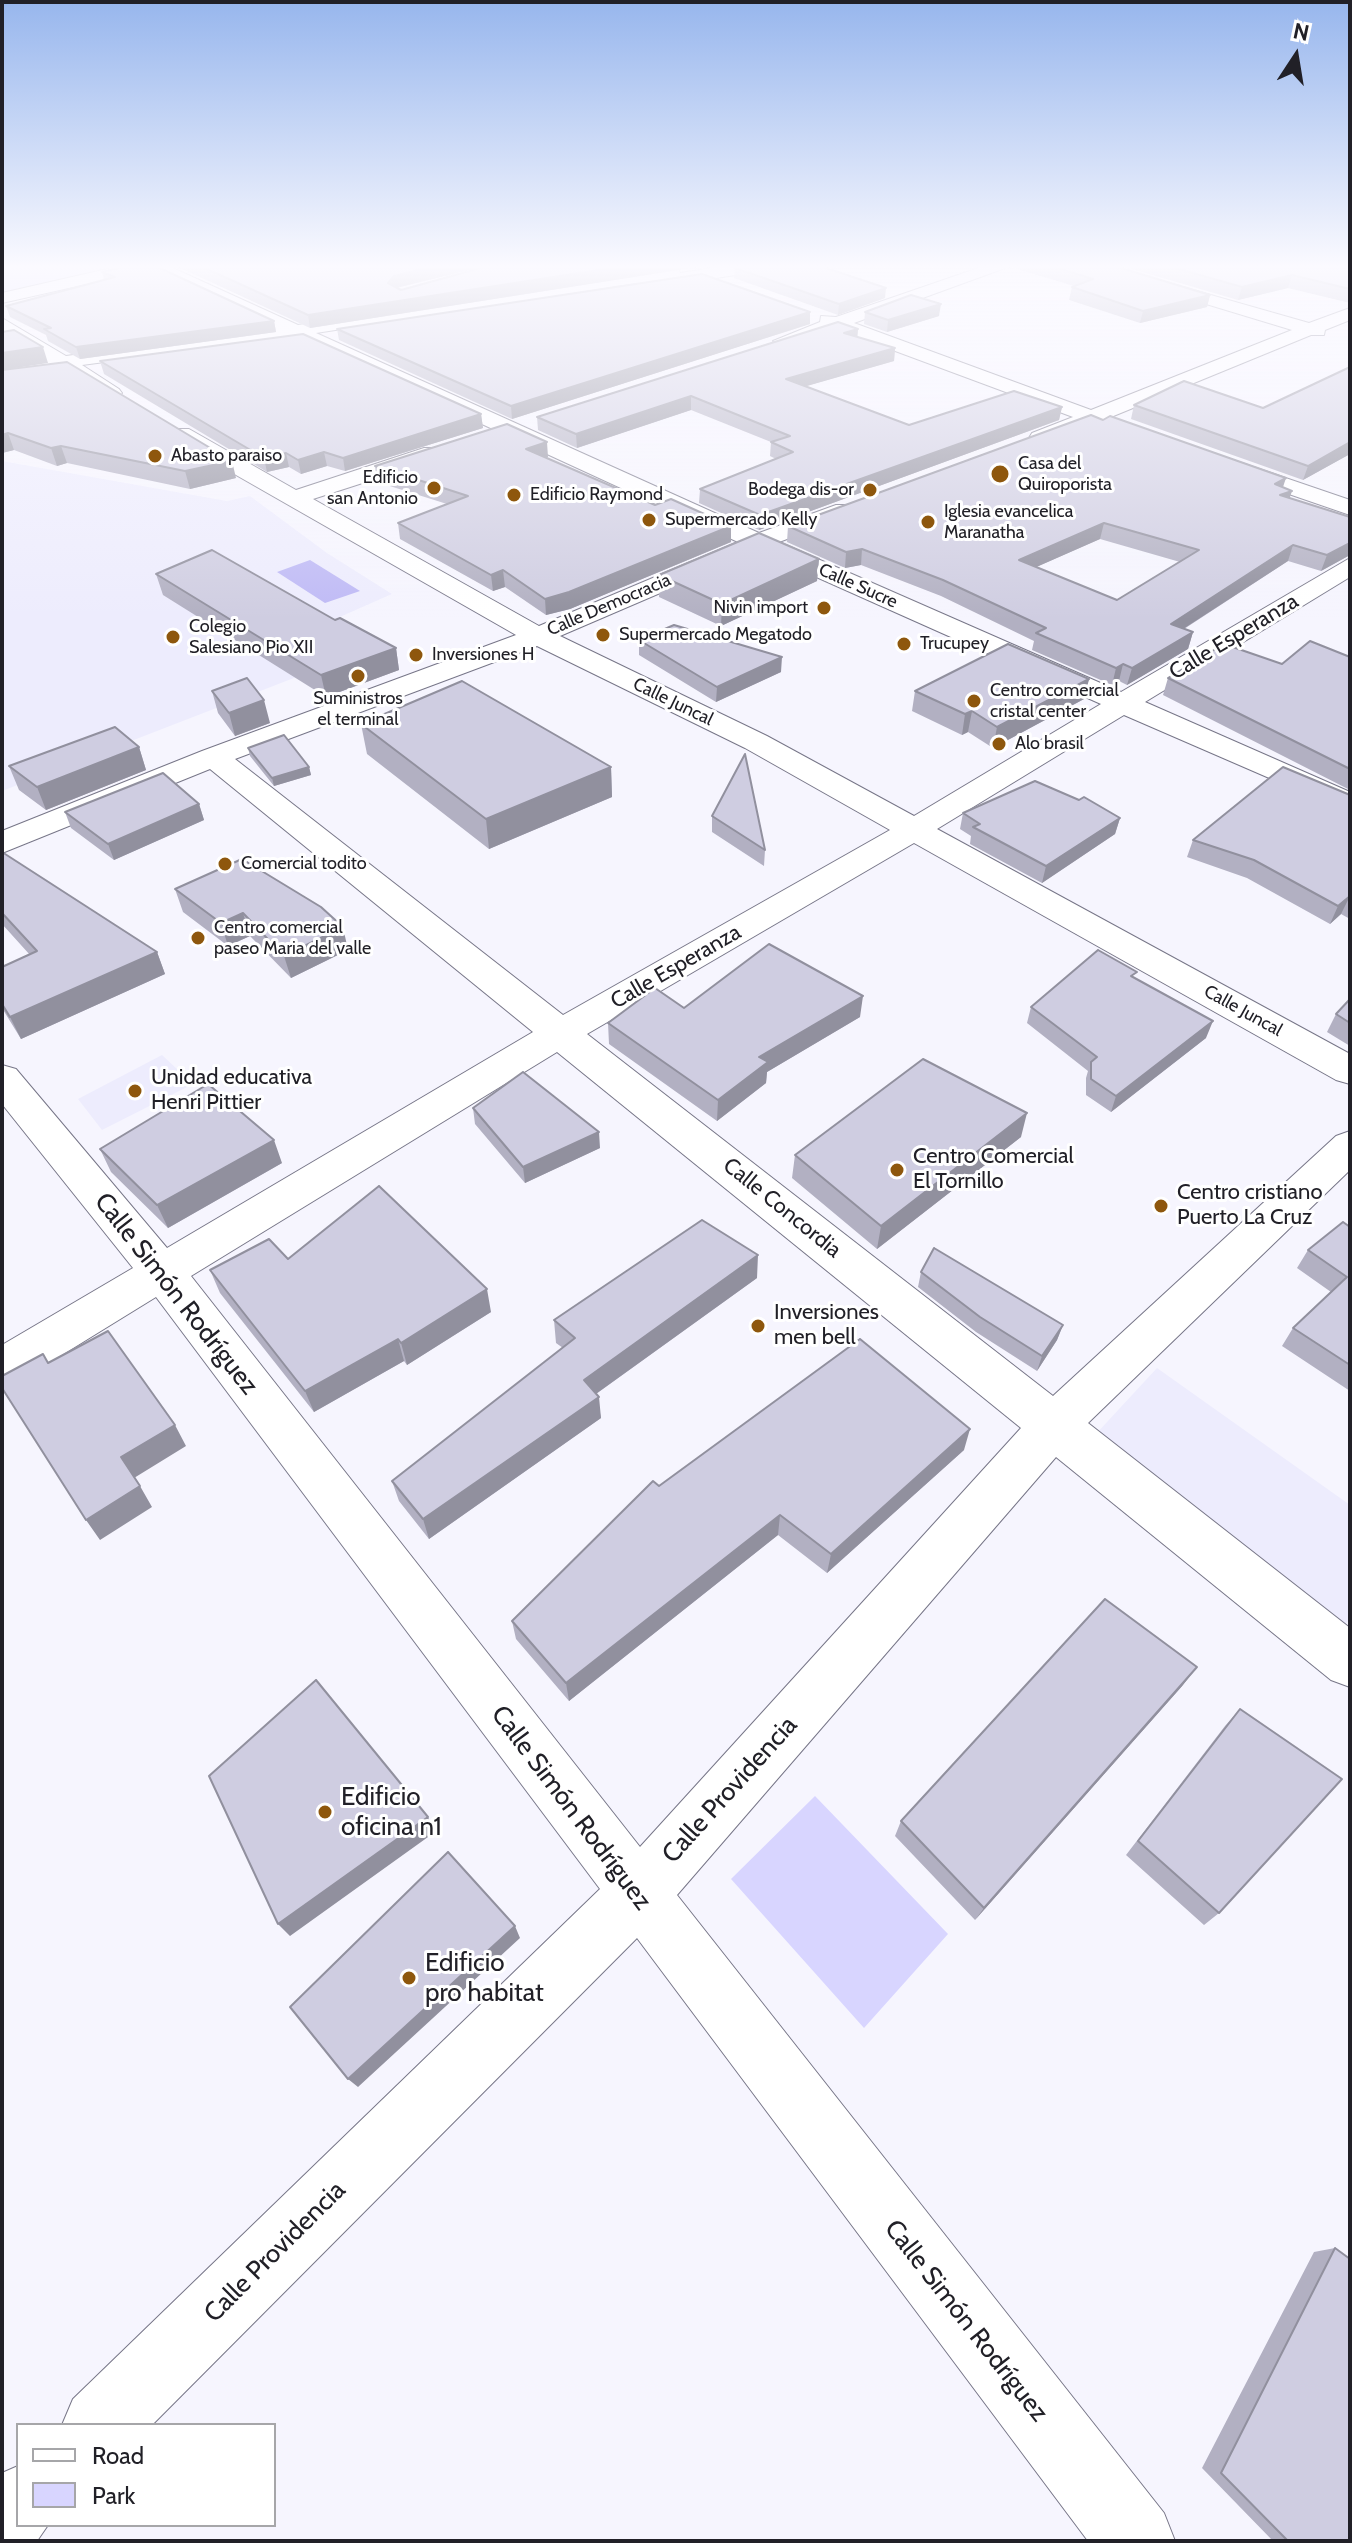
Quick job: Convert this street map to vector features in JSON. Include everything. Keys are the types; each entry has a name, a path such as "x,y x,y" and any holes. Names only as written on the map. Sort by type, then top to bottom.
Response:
{"street":[{"path":"96,383 135,406"},
{"name":"Calle Sucre","path":"413,383 758,542 1350,804"},
{"path":"998,383 1121,428"},
{"path":"1020,445 1178,383"},
{"path":"482,437 541,418"},
{"name":"Calle Juncal","path":"161,422 291,499 538,636 756,742 1350,1071"},
{"path":"291,499 453,446"},
{"path":"1207,458 1350,508"},
{"name":"Calle Democracia","path":"2,843 213,757 538,636 758,542 874,499"},
{"name":"Calle Esperanza","path":"2,1368 562,1032 915,829 1350,566"},
{"name":"Calle Concordia","path":"213,757 1350,1661"},
{"name":"Calle Simón Rodríguez","path":"2,1078 163,1273 637,1895 1136,2541"},
{"name":"Calle Providencia","path":"101,2423 637,1895 1054,1425 1350,1146"}],"shaded area":[{"name":"Colegio Salesiano Pio XII","path":"2,461 227,501 250,496 327,553 392,594 326,623 361,652 2,791"},
{"path":"310,560 360,591 325,603 277,572"},
{"name":"Unidad educativa Henri Pittier","path":"162,1055 193,1084 102,1130 78,1099"},
{"path":"1157,1368 1350,1505 1350,1618 1342,1629 1095,1435"}],"green space":[{"path":"815,1796 948,1934 864,2028 731,1879"}],"building":[{"path":"2,383 101,383 232,461 185,471 61,446 51,448 8,433 2,435"},
{"path":"137,383 411,383 481,414 343,458 324,452 298,460 286,453 264,458"},
{"path":"458,383 585,383 511,406"},
{"path":"646,383 796,383 909,425 1014,391 1062,407 760,515 700,489 793,452 771,442 790,436 691,396 576,434 537,417"},
{"path":"1181,383 1189,383 1263,408 1317,383 1350,383 1350,442 1308,466 1134,405"},
{"path":"1091,415 1103,420 1110,416 1286,478 1275,484 1292,491 1280,495 1350,517 1350,543 1327,555 1293,545 1171,624 1193,632 1132,668 1123,664 1116,668 1036,633 1046,628 943,580 862,549 846,552 788,526","holes":["1104,523 1199,550 1117,600 1019,560"]},
{"path":"507,424 547,442 526,449 655,505 671,499 731,526 545,599 503,570 491,575 398,523 468,496 375,466"},
{"path":"759,533 819,559 722,604 659,575"},
{"path":"212,550 335,620 340,618 396,648 321,675 156,574"},
{"path":"674,625 782,657 717,687 639,640"},
{"path":"1310,641 1350,657 1350,769 1168,678 1224,644 1282,664"},
{"path":"1008,644 1089,679 997,727 972,711 965,714 915,691"},
{"path":"247,678 264,700 229,713 212,691"},
{"path":"462,681 611,767 486,819 361,724"},
{"path":"115,727 139,747 37,787 9,766"},
{"path":"284,735 309,767 272,778 248,748"},
{"path":"745,754 765,850 712,816"},
{"path":"1283,767 1350,795 1350,896 1338,906 1254,860 1193,840"},
{"path":"163,773 199,804 108,844 65,812"},
{"path":"1035,781 1079,800 1084,797 1120,818 1046,866 973,827 980,824 963,813"},
{"path":"2,852 157,952 10,1017 2,1004 2,967 37,951 2,913"},
{"path":"242,859 321,907 343,927 284,956 243,913 221,923 175,889"},
{"path":"769,944 863,996 759,1057 768,1062 718,1100 608,1023 655,988 684,1008"},
{"path":"1098,950 1137,972 1131,976 1213,1021 1116,1096 1091,1079 1091,1062 1097,1057 1031,1007"},
{"path":"1350,999 1350,1023 1336,1014"},
{"path":"923,1059 1027,1113 881,1226 795,1155"},
{"path":"523,1072 599,1132 523,1167 473,1108"},
{"path":"208,1084 274,1140 157,1205 100,1149"},
{"path":"379,1186 487,1289 401,1343 398,1339 305,1391 210,1270 269,1239 288,1259"},
{"path":"702,1220 758,1255 584,1380 599,1397 423,1519 392,1481 575,1338 554,1320"},
{"path":"1343,1222 1350,1227 1350,1365 1293,1328 1347,1277 1308,1250"},
{"path":"934,1248 1063,1325 1042,1356 980,1317 921,1272"},
{"path":"108,1331 175,1425 121,1457 140,1486 86,1520 2,1388 2,1376 43,1354 48,1363"},
{"path":"860,1339 970,1429 831,1554 780,1515 566,1683 512,1621 653,1481 659,1486"},
{"path":"1105,1599 1197,1667 984,1908 901,1821"},
{"name":"Edificio oficina n1","path":"316,1680 428,1817 278,1924 209,1776"},
{"path":"1240,1709 1342,1779 1219,1913 1138,1841"},
{"name":"Edificio pro habitat","path":"448,1852 515,1926 348,2079 290,2007"},
{"path":"1335,2248 1350,2259 1350,2541 1288,2541 1221,2473"}],"place":[{"name":"Abasto paraiso","path":"155,456"},
{"name":"Casa del Quiroporista","path":"1000,474"},
{"name":"Edificio san Antonio","path":"434,488"},
{"name":"Bodega dis-or","path":"870,490"},
{"name":"Edificio Raymond","path":"514,495"},
{"name":"Supermercado Kelly","path":"649,520"},
{"name":"Iglesia evancelica Maranatha","path":"928,522"},
{"name":"Nivin import","path":"824,608"},
{"name":"Supermercado Megatodo","path":"603,635"},
{"name":"Colegio Salesiano Pio XII","path":"173,637"},
{"name":"Trucupey","path":"904,644"},
{"name":"Inversiones H","path":"416,655"},
{"name":"Suministros el terminal","path":"358,676"},
{"name":"Centro comercial cristal center","path":"974,701"},
{"name":"Alo brasil","path":"999,744"},
{"name":"Comercial todito","path":"225,864"},
{"name":"Centro comercial paseo Maria del valle","path":"198,938"},
{"name":"Unidad educativa Henri Pittier","path":"135,1091"},
{"name":"Centro Comercial El Tornillo","path":"897,1170"},
{"name":"Centro cristiano Puerto La Cruz","path":"1161,1206"},
{"name":"Inversiones men bell","path":"758,1326"},
{"name":"Edificio oficina n1","path":"325,1812"},
{"name":"Edificio pro habitat","path":"409,1978"}]}
